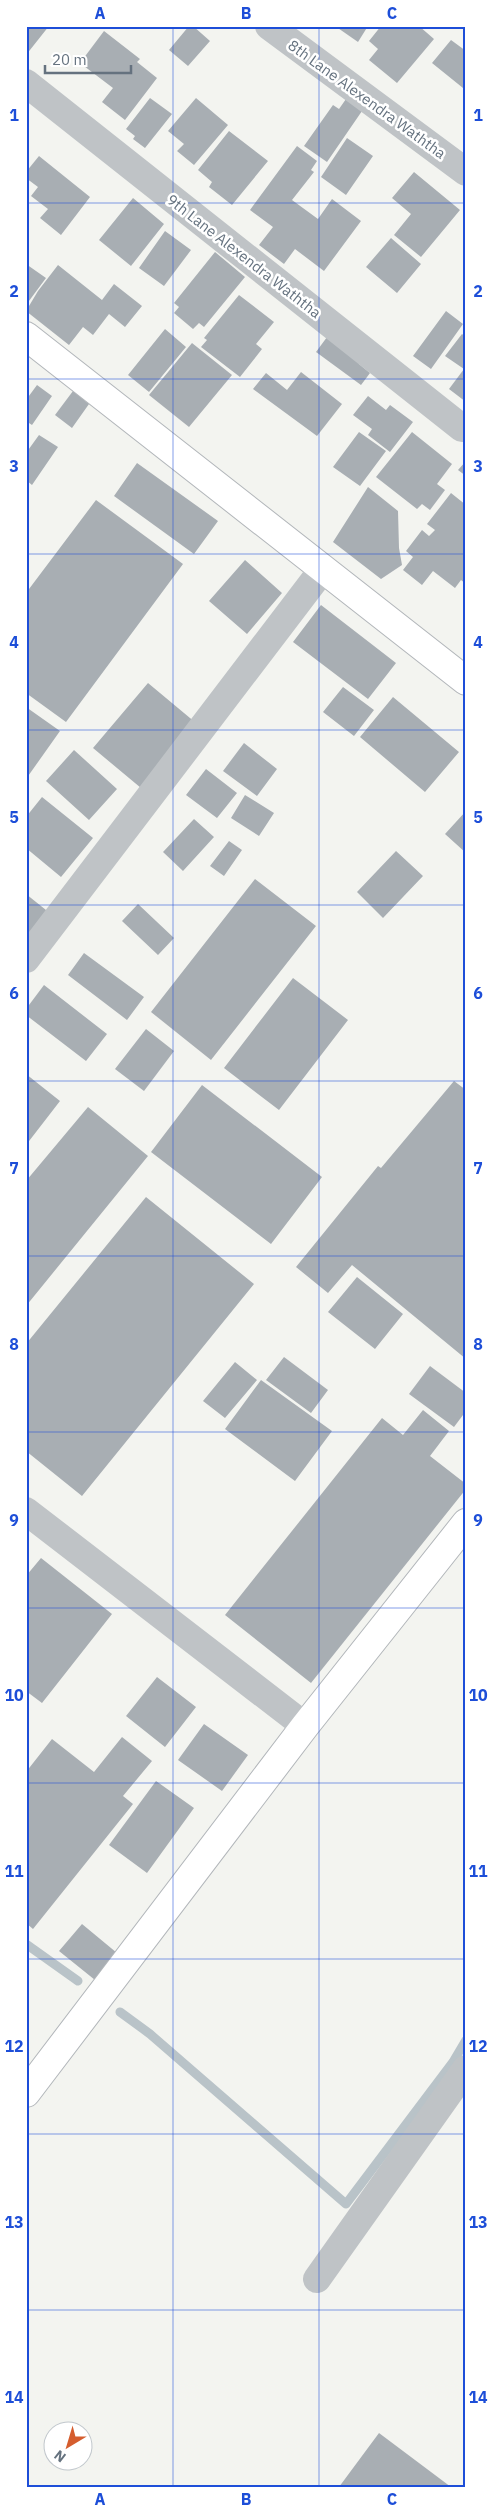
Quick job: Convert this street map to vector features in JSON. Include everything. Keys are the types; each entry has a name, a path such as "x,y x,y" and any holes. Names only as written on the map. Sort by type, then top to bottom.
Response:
{"street":[{"name":"8th Lane Alexendra Waththa","path":"269,26 466,172"},
{"name":"9th Lane Alexendra Waththa","path":"26,83 462,428"},
{"path":"26,336 466,681"},
{"path":"26,959 323,569"},
{"path":"26,1511 305,1726"},
{"path":"26,2093 305,1726 466,1523"},
{"path":"317,2278 466,2069"}],"building":[{"path":"26,26 49,26 26,55"},
{"path":"189,26 193,26 210,41 188,66 169,50"},
{"path":"335,26 368,26 358,42"},
{"path":"381,26 419,26 434,39 397,83 369,60 378,49 369,41"},
{"path":"104,31 140,59 137,62 157,78 125,120 102,102 113,88 80,63"},
{"path":"451,40 466,51 466,85 463,88 432,63"},
{"path":"150,98 172,114 145,148 133,139 135,136 126,129"},
{"path":"196,98 228,125 194,165 177,151 184,144 168,131"},
{"path":"346,99 362,111 327,162 304,146 333,105 339,109"},
{"path":"229,131 268,161 232,205 209,187 212,182 198,170"},
{"path":"347,138 373,156 346,195 321,177"},
{"path":"297,146 317,161 311,170 314,172 292,200 318,219 332,199 361,221 324,271 295,249 284,264 259,245 273,227 250,210"},
{"path":"39,156 90,197 61,235 40,218 48,209 31,196 38,187 26,178 26,172"},
{"path":"414,172 460,210 421,257 394,235 411,214 392,198"},
{"path":"133,198 164,224 131,266 99,240"},
{"path":"165,231 191,250 164,286 139,268"},
{"path":"391,238 421,264 397,293 366,267"},
{"path":"215,252 245,277 204,327 199,323 193,329 174,313 179,307 174,303"},
{"path":"26,264 46,278 26,305"},
{"path":"58,265 102,300 114,284 142,306 125,327 109,314 93,335 83,327 69,345 26,311 38,291"},
{"path":"239,295 274,322 256,344 262,349 240,377 201,347 207,340 204,338"},
{"path":"446,311 463,324 431,369 413,356"},
{"path":"165,329 186,347 149,392 128,375"},
{"path":"330,333 364,358 359,364 370,373 361,385 316,352"},
{"path":"462,334 466,337 466,402 449,389 464,369 445,356"},
{"path":"192,343 232,375 189,427 149,395"},
{"path":"301,372 342,404 317,436 253,389 266,373 287,390"},
{"path":"37,385 52,396 32,425 26,421 26,400"},
{"path":"73,391 89,404 72,428 55,415"},
{"path":"368,396 386,410 390,405 413,422 390,452 368,435 372,429 353,415"},
{"path":"359,432 386,451 360,486 333,467"},
{"path":"412,432 452,464 437,484 445,490 430,510 422,504 417,509 376,477"},
{"path":"39,435 58,447 32,485 26,480 26,453"},
{"path":"466,461 466,476 458,470"},
{"path":"137,463 218,521 194,554 114,496"},
{"path":"368,487 398,511 399,548 402,565 381,579 333,542"},
{"path":"451,493 466,505 466,584 461,580 455,588 433,571 422,585 403,570 413,557 406,551 422,530 429,536 435,530 427,524"},
{"path":"96,500 183,564 66,722 26,693 26,593"},
{"path":"245,560 282,593 247,634 209,601"},
{"path":"321,605 396,663 368,699 293,642"},
{"path":"148,683 196,723 141,788 93,748"},
{"path":"343,687 374,710 354,736 323,712"},
{"path":"393,697 459,752 425,792 360,737"},
{"path":"26,707 60,731 26,779"},
{"path":"244,743 277,769 257,796 223,771"},
{"path":"74,750 117,789 89,820 46,781"},
{"path":"206,769 237,793 217,818 186,795"},
{"path":"245,795 274,813 259,836 231,818"},
{"path":"42,797 93,838 61,877 26,848 26,817"},
{"path":"466,811 466,853 445,834"},
{"path":"194,819 214,837 183,871 163,852"},
{"path":"229,841 242,850 224,876 210,866"},
{"path":"396,851 423,876 383,918 357,892"},
{"path":"255,879 316,926 211,1060 151,1012"},
{"path":"26,894 51,914 26,945"},
{"path":"138,904 174,938 158,955 122,921"},
{"path":"84,953 144,997 127,1020 68,975"},
{"path":"293,978 348,1020 279,1110 224,1068"},
{"path":"44,985 107,1034 86,1061 26,1015 26,1009"},
{"path":"146,1029 174,1051 144,1091 115,1069"},
{"path":"26,1074 60,1101 26,1145"},
{"path":"454,1081 466,1090 466,1359 352,1265 328,1293 296,1267 378,1166 381,1168"},
{"path":"202,1085 322,1177 271,1244 151,1152"},
{"path":"88,1107 148,1156 26,1306 26,1181"},
{"path":"146,1197 254,1284 82,1496 26,1451 26,1344"},
{"path":"357,1277 403,1314 375,1349 328,1312"},
{"path":"284,1357 328,1390 311,1413 266,1380"},
{"path":"235,1362 257,1380 225,1418 203,1401"},
{"path":"430,1366 466,1393 466,1411 454,1427 409,1394"},
{"path":"261,1380 332,1431 295,1481 225,1429"},
{"path":"423,1410 449,1431 430,1456 466,1484 466,1489 311,1683 225,1615 382,1418 403,1435"},
{"path":"41,1558 112,1614 42,1703 26,1691 26,1576"},
{"path":"157,1677 196,1707 165,1747 126,1716"},
{"path":"204,1724 248,1755 222,1791 178,1760"},
{"path":"122,1737 152,1761 123,1796 133,1804 33,1929 26,1923 26,1772 52,1739 94,1772"},
{"path":"156,1781 194,1808 147,1873 109,1845"},
{"path":"82,1924 117,1953 95,1980 59,1951"},
{"path":"379,2433 451,2487 339,2487"}],"waterway":[{"path":"26,1944 78,1981"},
{"path":"120,2012 150,2034 346,2204 453,2062 466,2040"}]}
